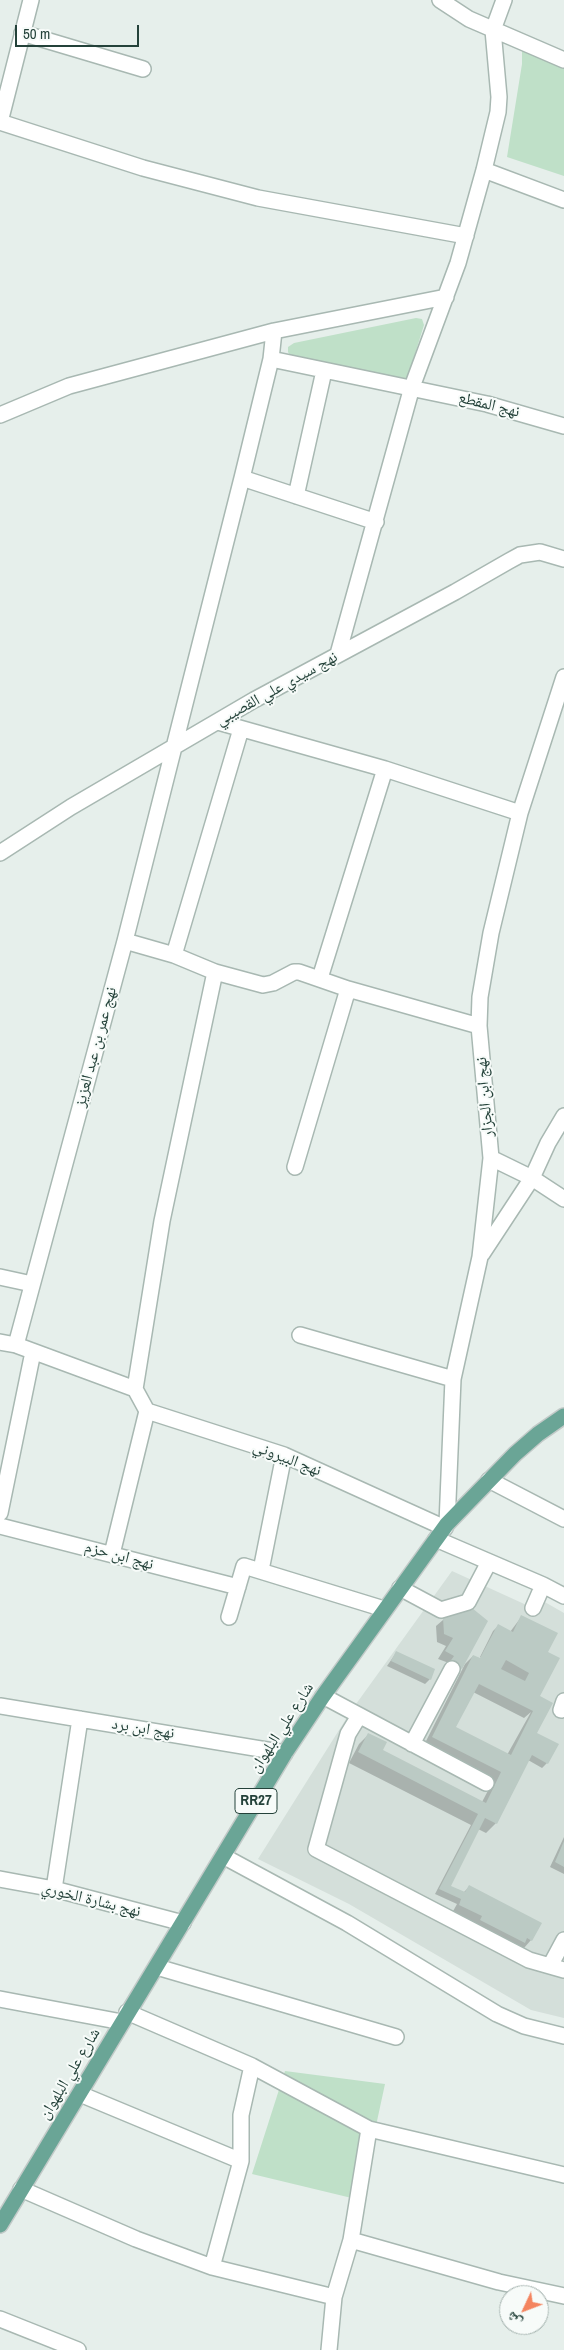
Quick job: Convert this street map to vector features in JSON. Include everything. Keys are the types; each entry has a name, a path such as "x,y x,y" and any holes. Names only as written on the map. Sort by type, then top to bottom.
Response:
{"main road":[{"name":"شارع علي البلهوان","path":"0,2225 5,2209 22,2189 124,2017 157,1967 182,1922 285,1753 323,1696 442,1530 489,1480 538,1434 564,1416"}],"street":[{"path":"31,0 0,122 143,168 248,195 466,236"},
{"path":"440,0 458,14 564,60"},
{"path":"338,654 412,387 446,297 466,236 484,170 498,112 499,97 493,30 504,0"},
{"path":"22,33 144,69"},
{"path":"484,170 564,200"},
{"path":"0,415 69,386 274,331 446,297"},
{"name":"نهج عمر بن عبد العزيز","path":"16,1345 124,941 242,478 271,359 274,331"},
{"name":"نهج المقطع","path":"271,359 487,404 564,426"},
{"path":"296,496 324,371"},
{"path":"242,478 376,522"},
{"name":"نهج سيدي علي القصيبي","path":"0,853 71,807 254,700 456,592 520,555 540,552 564,559"},
{"name":"نهج ابن الجزار","path":"442,1530 453,1379 480,1257 491,1158 479,1026 480,997 491,933 520,813 564,677"},
{"path":"218,722 385,769 520,813"},
{"path":"174,955 241,728"},
{"path":"320,978 385,769"},
{"path":"124,941 174,955 215,972 263,986 273,984 294,972 320,978 348,989 479,1026"},
{"path":"112,1554 147,1411 135,1389 162,1221 215,972"},
{"path":"295,1167 348,989"},
{"path":"480,1257 532,1178 548,1143 564,1116"},
{"path":"491,1158 532,1178 564,1199"},
{"path":"0,1277 32,1284"},
{"path":"300,1336 453,1379"},
{"path":"0,1342 16,1345 135,1389"},
{"path":"0,1511 33,1352"},
{"name":"نهج البيروني","path":"147,1411 284,1455 442,1530 489,1562 564,1596"},
{"path":"261,1570 284,1455"},
{"path":"489,1480 564,1519"},
{"name":"نهج ابن حزم","path":"0,1526 238,1587"},
{"path":"400,1588 441,1610 450,1608 468,1602 489,1562"},
{"path":"229,1617 244,1566 384,1609"},
{"path":"533,1608 543,1585"},
{"path":"412,1744 452,1670"},
{"path":"323,1696 486,1783"},
{"name":"نهج ابن برد","path":"0,1706 285,1753"},
{"path":"359,1716 348,1734 316,1849 529,1960 557,1968 564,1940"},
{"path":"54,1889 80,1718"},
{"path":"223,1856 346,1923 497,2014 524,2026 564,2036"},
{"name":"نهج بشارة الخوري","path":"0,1879 54,1889 182,1922"},
{"path":"157,1967 396,2037"},
{"path":"0,1999 124,2017 252,2066 369,2129 564,2175"},
{"path":"212,2268 241,2161 241,2115 252,2066"},
{"path":"80,2094 241,2161"},
{"path":"330,2350 334,2298 351,2240 369,2129"},
{"path":"22,2189 136,2239 212,2268 334,2298"},
{"path":"351,2240 500,2282 564,2296"},
{"path":"0,2319 78,2350"}],"shaded area":[{"path":"452,1571 533,1608 543,1601 564,1613 564,2018 531,2010 349,1904 258,1859 351,1711"}],"green space":[{"path":"522,47 564,69 564,176 507,157 522,64"},
{"path":"416,318 422,319 424,325 406,383 293,361 288,352 288,347 294,343"},
{"path":"285,2071 385,2084 360,2200 252,2174"}],"building":[{"path":"466,1608 472,1608 488,1621 462,1669 449,1663 454,1656 445,1651 453,1638 444,1634 443,1617"},
{"path":"521,1615 558,1633 548,1652 560,1658 540,1696 553,1703 537,1733 559,1744 548,1764 532,1755 497,1824 485,1818 451,1886 465,1892 469,1885 542,1923 532,1941 527,1938 525,1943 480,1920 482,1916 459,1905 461,1899 439,1889 478,1814 358,1752 368,1733 387,1742 383,1750 486,1803 501,1772 432,1737 473,1655 480,1658 498,1624 513,1632","holes":["506,1660 529,1673 525,1681 501,1669","479,1684 533,1711 511,1755 456,1727"]},
{"path":"396,1651 435,1669 431,1680 391,1661"},
{"path":"564,1841 564,1867 555,1862"}]}
